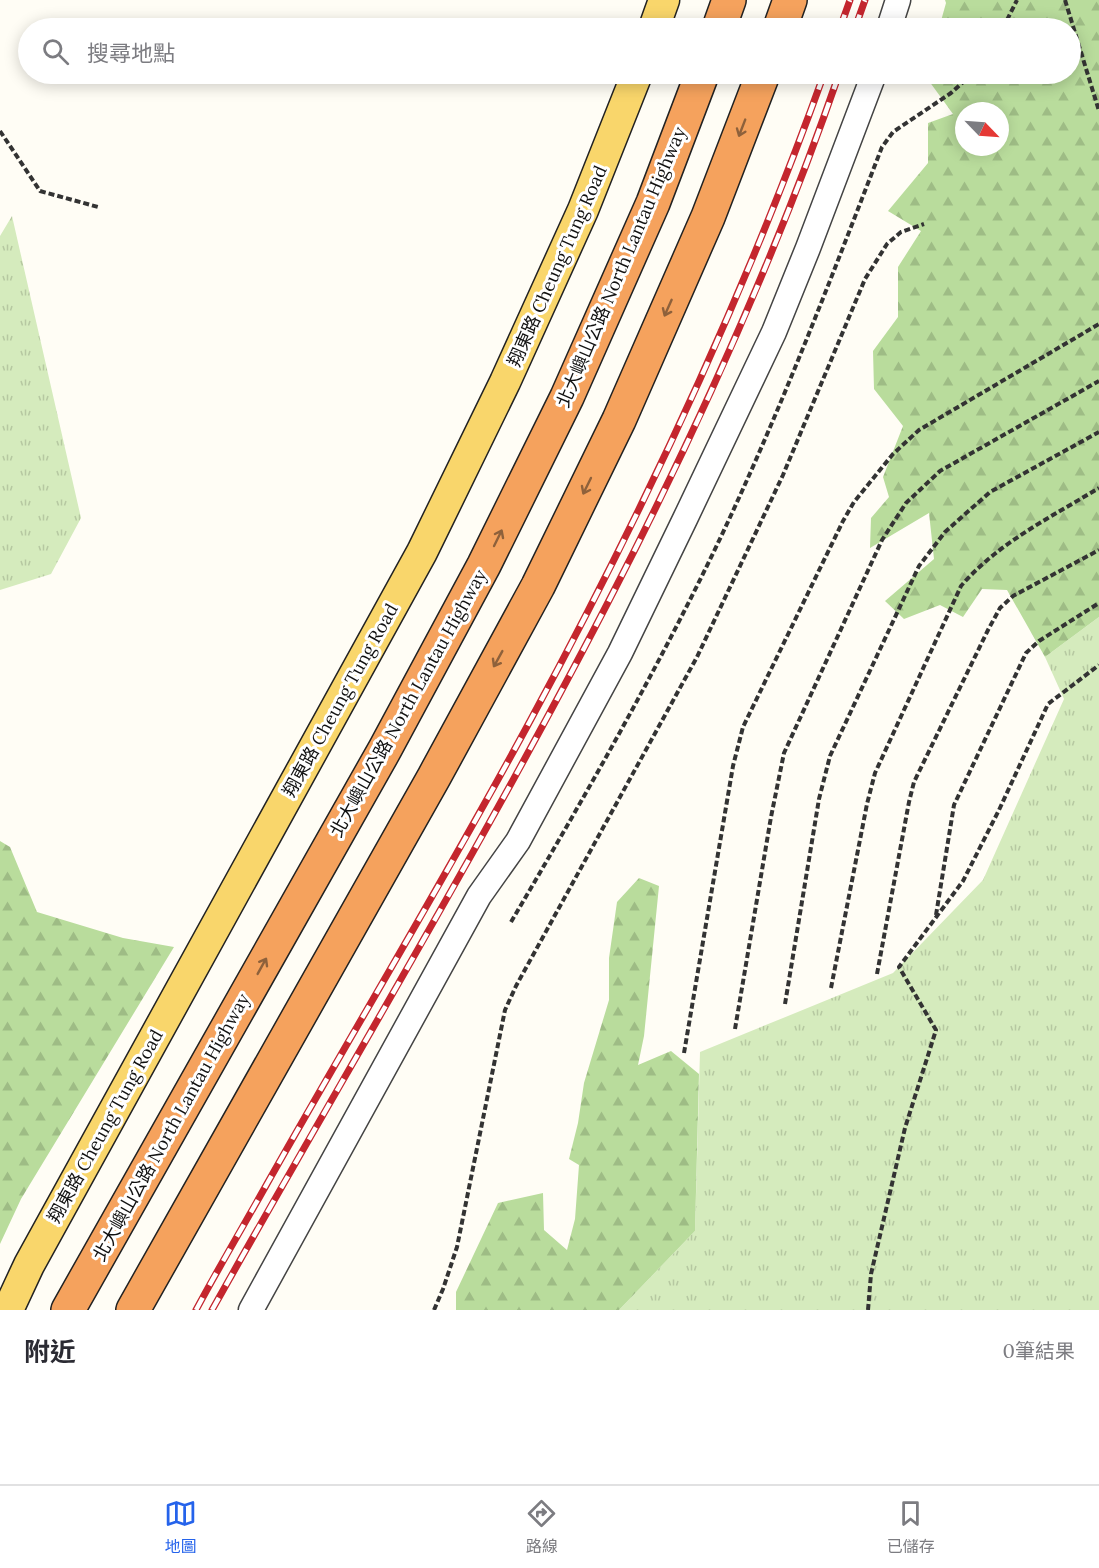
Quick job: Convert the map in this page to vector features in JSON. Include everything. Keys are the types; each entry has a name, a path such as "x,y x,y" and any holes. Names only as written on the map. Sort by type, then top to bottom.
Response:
{"highway":[{"path":"723,18 729,0"},
{"path":"784,18 790,0"},
{"name":"北大嶼山公路 North Lantau Highway","path":"68,1310 385,748 484,566 591,343 653,203 698,84"},
{"path":"133,1310 428,787 538,586 620,420 708,217 759,84"}],"main road":[{"path":"658,18 664,0"},
{"name":"翔東路 Cheung Tung Road","path":"8,1310 34,1254 422,552 506,382 584,210 633,84"}],"lane":[{"path":"892,18 898,0"},
{"path":"251,1310 479,896 518,841 620,653 774,332 813,237 870,84"}],"path":[{"path":"1008,18 1017,0"},
{"path":"1065,0 1071,18"},
{"path":"1081,52 1099,111"},
{"path":"511,922 589,790 717,545 786,392 882,147 892,132 961,84"},
{"path":"0,131 40,191 98,207"},
{"path":"434,1310 458,1247 505,1010 516,986 697,657 783,475 865,279 887,244 901,232 924,224"},
{"path":"684,1053 733,766 743,727 849,511 893,454 919,430 1099,324"},
{"path":"735,1029 784,753 882,540 906,503 940,471 1099,381"},
{"path":"785,1004 819,800 830,756 919,567 945,532 990,492 1099,432"},
{"path":"831,988 875,773 962,586 975,570 998,550 1099,488"},
{"path":"877,974 914,782 988,630 1000,608 1013,596 1099,550"},
{"path":"935,917 954,805 1026,653 1039,641 1099,603"},
{"path":"868,1310 871,1274 904,1128 936,1030 899,968 963,881 1048,704 1099,665"}],"green space":[{"path":"945,0 1099,0 1099,617 1045,657 1007,590 982,589 963,617 940,605 904,619 885,601 934,559 929,513 870,548 871,518 889,497 883,477 903,426 874,389 873,351 898,317 898,267 921,231 888,211 928,163 928,123 953,114 931,84 1081,84 1081,18 942,18"},
{"path":"12,216 81,518 51,574 0,590 0,236"},
{"path":"1099,617 1099,1310 619,1310 695,1231 700,1052 893,973 983,880 1064,699 1045,657"},
{"path":"0,841 10,847 37,912 123,938 174,947 21,1199 0,1244"},
{"path":"639,878 659,886 644,1036 638,1065 671,1051 699,1074 695,1231 619,1310 456,1310 456,1292 498,1203 543,1193 544,1230 567,1250 575,1219 579,1165 569,1159 578,1123 584,1083 609,1000 609,958 617,902"}],"railway":[{"path":"844,18 850,0"},
{"path":"859,18 865,0"},
{"path":"196,1310 433,895 572,642 652,483 726,322 820,84"},
{"path":"212,1310 470,858 554,706 634,552 709,396 778,237 835,84"}]}
